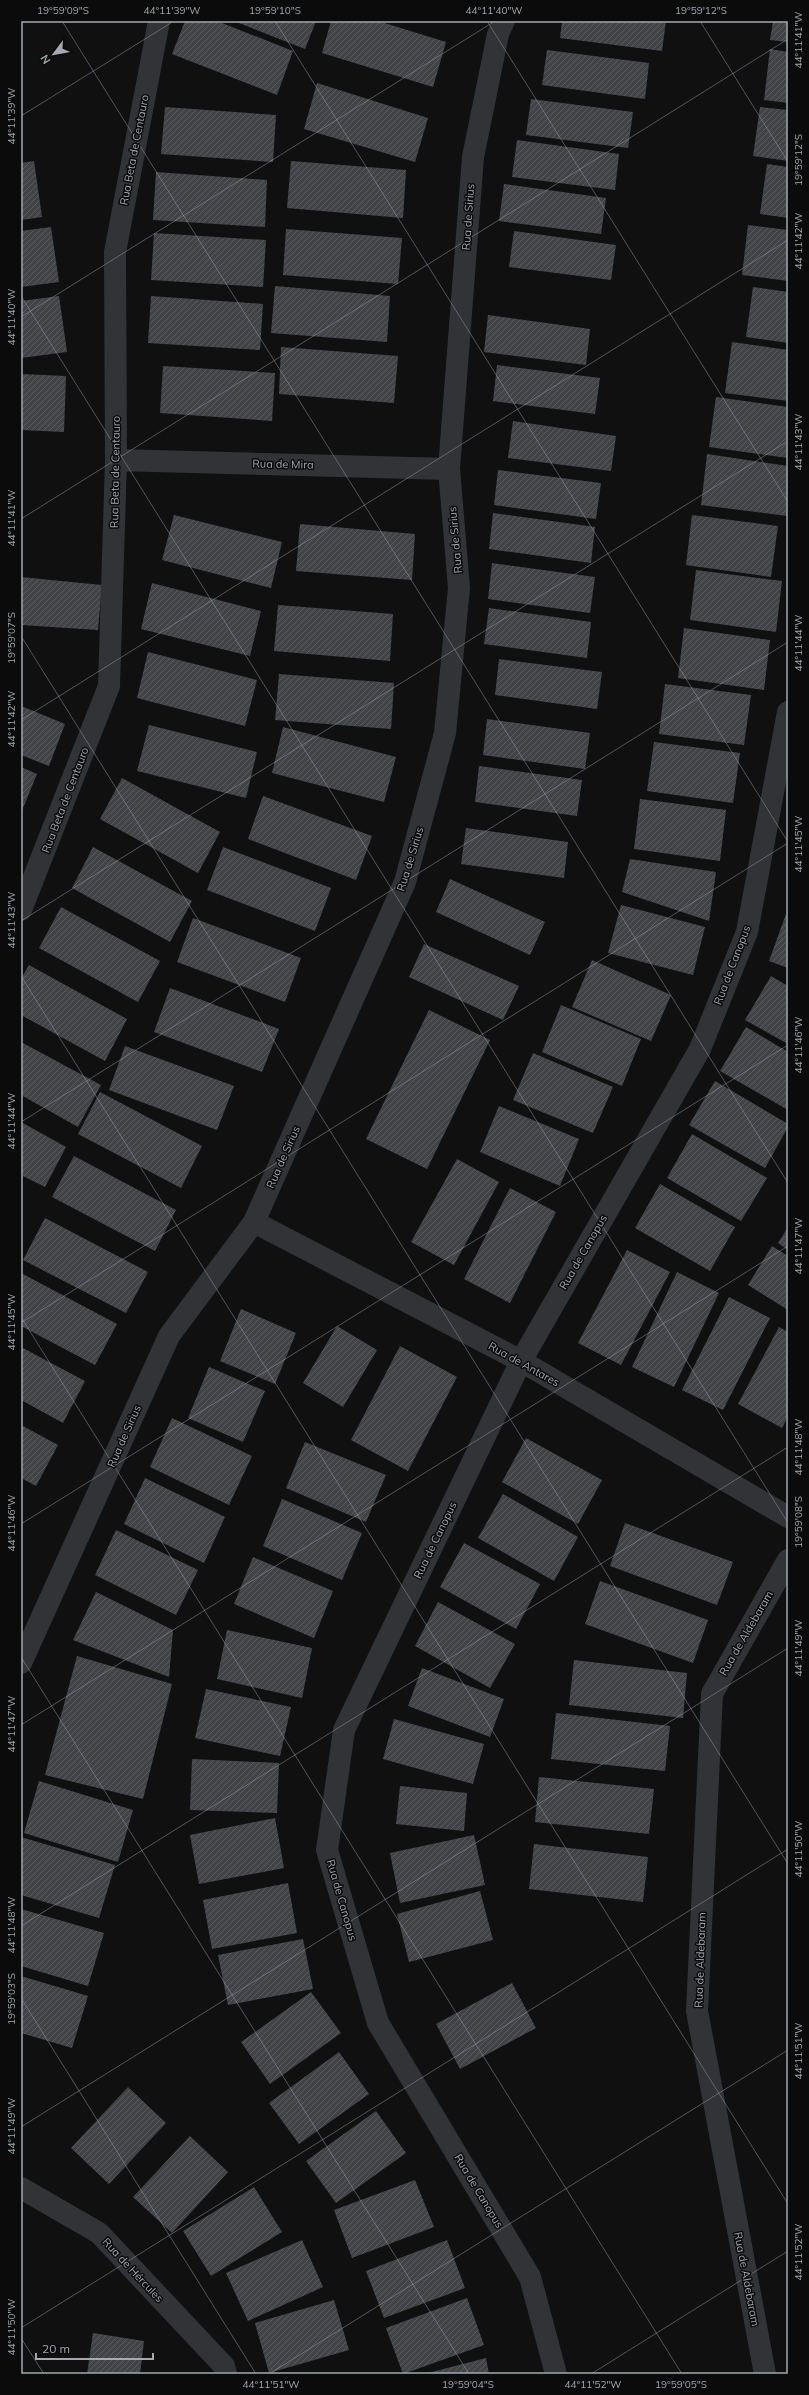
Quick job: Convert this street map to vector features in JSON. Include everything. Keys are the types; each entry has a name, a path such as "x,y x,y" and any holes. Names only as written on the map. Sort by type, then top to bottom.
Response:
{"street":[{"name":"Rua Beta de Centauro","path":"21,910 109,686 116,460 115,252 159,21"},
{"name":"Rua de Sirius","path":"21,1663 169,1336 254,1222 405,882 445,733 459,588 449,468 473,157 498,34 504,21"},
{"name":"Rua de Mira","path":"116,460 449,468"},
{"name":"Rua de Canopus","path":"556,2374 530,2277 378,2023 328,1850 344,1730 522,1361 700,1049 747,932 788,712"},
{"name":"Rua de Antares","path":"254,1222 522,1361 788,1517"},
{"name":"Rua de Aldebaram","path":"765,2374 697,2011 712,1694 788,1560"},
{"name":"Rua de Hércules","path":"21,2188 99,2233 224,2366 226,2374"}],"building":[{"path":"185,21 217,21 293,51 277,95 172,54"},
{"path":"234,21 316,21 305,49"},
{"path":"331,21 378,21 446,42 433,87 322,53"},
{"path":"562,21 666,21 662,51 560,38"},
{"path":"773,21 788,21 788,42 770,40"},
{"path":"770,49 788,52 788,103 764,100"},
{"path":"547,50 649,63 645,99 542,85"},
{"path":"317,83 428,118 415,162 304,129"},
{"path":"531,99 633,112 628,148 526,135"},
{"path":"165,107 276,115 273,162 161,154"},
{"path":"760,107 788,110 788,161 753,156"},
{"path":"517,140 619,154 615,190 512,177"},
{"path":"34,161 42,217 21,220 21,163"},
{"path":"291,161 406,170 403,218 287,208"},
{"path":"767,164 788,167 788,218 760,214"},
{"path":"156,172 267,180 265,227 153,220"},
{"path":"504,184 606,198 601,234 499,221"},
{"path":"748,225 788,230 788,281 742,275"},
{"path":"51,227 59,282 21,287 21,231"},
{"path":"286,229 402,238 398,284 283,275"},
{"path":"514,231 616,245 611,280 509,267"},
{"path":"154,233 266,240 263,287 151,280"},
{"path":"275,286 390,296 387,342 271,333"},
{"path":"753,287 788,292 788,343 746,337"},
{"path":"59,296 67,352 21,358 21,301"},
{"path":"151,296 263,304 260,350 148,343"},
{"path":"488,315 590,329 586,365 484,352"},
{"path":"732,342 788,350 788,401 725,393"},
{"path":"281,347 398,356 394,403 279,394"},
{"path":"497,365 600,378 595,414 493,401"},
{"path":"163,366 275,373 272,421 160,413"},
{"path":"21,374 66,376 64,432 21,430"},
{"path":"716,397 788,407 788,458 709,447"},
{"path":"513,421 616,436 611,471 508,458"},
{"path":"707,454 788,466 787,516 701,505"},
{"path":"498,470 601,483 596,519 494,505"},
{"path":"493,513 595,527 591,563 489,549"},
{"path":"174,515 282,542 271,588 162,560"},
{"path":"692,515 778,526 771,577 686,565"},
{"path":"300,524 415,534 412,580 296,571"},
{"path":"492,563 595,577 590,613 488,599"},
{"path":"696,570 782,581 776,632 690,620"},
{"path":"21,577 102,585 98,630 21,625"},
{"path":"152,583 261,611 250,656 141,629"},
{"path":"278,605 393,614 390,661 274,651"},
{"path":"489,608 591,622 587,658 484,644"},
{"path":"684,628 770,640 764,690 678,678"},
{"path":"148,652 257,680 245,726 137,698"},
{"path":"499,659 602,672 597,709 495,695"},
{"path":"279,674 394,683 391,729 275,720"},
{"path":"665,684 751,695 744,745 659,734"},
{"path":"21,706 65,724 49,766 21,755"},
{"path":"487,719 590,733 585,769 483,755"},
{"path":"149,725 257,752 246,798 137,771"},
{"path":"283,727 396,757 384,802 272,773"},
{"path":"654,742 740,753 733,803 647,791"},
{"path":"479,766 582,780 577,816 475,802"},
{"path":"21,767 37,774 21,813"},
{"path":"122,778 220,832 198,873 100,819"},
{"path":"263,796 372,836 356,880 248,839"},
{"path":"640,799 726,810 720,861 634,849"},
{"path":"466,828 568,842 564,878 461,864"},
{"path":"93,847 192,901 170,942 72,888"},
{"path":"223,847 331,888 315,931 207,890"},
{"path":"630,859 716,872 709,921 622,892"},
{"path":"450,879 545,922 530,955 436,912"},
{"path":"621,905 705,927 693,975 608,953"},
{"path":"61,907 160,961 138,1002 39,948"},
{"path":"786,914 788,915 788,968 769,961"},
{"path":"193,918 301,958 285,1002 177,962"},
{"path":"424,944 519,986 503,1020 409,977"},
{"path":"592,960 671,995 651,1041 572,1007"},
{"path":"29,965 127,1019 105,1061 21,1015 21,979"},
{"path":"771,976 788,986 788,1044 745,1020"},
{"path":"170,988 279,1029 262,1072 154,1032"},
{"path":"561,1005 641,1039 622,1086 542,1052"},
{"path":"429,1010 490,1040 427,1169 366,1139"},
{"path":"746,1027 788,1052 788,1110 720,1071"},
{"path":"21,1042 101,1085 78,1127 21,1095"},
{"path":"125,1046 234,1086 217,1130 109,1090"},
{"path":"533,1053 613,1087 593,1133 513,1100"},
{"path":"715,1081 788,1124 788,1127 765,1168 689,1125"},
{"path":"100,1092 202,1146 181,1188 78,1134"},
{"path":"499,1106 579,1139 560,1186 480,1152"},
{"path":"21,1122 66,1147 45,1187 21,1175"},
{"path":"692,1134 767,1178 741,1221 667,1178"},
{"path":"74,1156 176,1210 155,1251 52,1197"},
{"path":"457,1159 499,1182 454,1265 411,1242"},
{"path":"660,1184 735,1227 710,1271 635,1228"},
{"path":"510,1188 556,1212 510,1303 464,1279"},
{"path":"45,1218 148,1272 126,1313 23,1260"},
{"path":"788,1227 788,1250 778,1243"},
{"path":"772,1246 788,1256 788,1310 748,1285"},
{"path":"627,1250 670,1272 621,1365 578,1343"},
{"path":"677,1272 719,1293 674,1387 632,1367"},
{"path":"21,1273 117,1324 95,1365 21,1326"},
{"path":"729,1297 770,1318 723,1410 682,1390"},
{"path":"241,1309 296,1333 275,1384 220,1361"},
{"path":"337,1326 377,1350 343,1407 303,1383"},
{"path":"779,1327 788,1332 788,1416 782,1428 738,1404"},
{"path":"400,1346 457,1377 408,1471 351,1440"},
{"path":"21,1347 85,1381 63,1423 21,1400"},
{"path":"209,1367 265,1391 243,1442 188,1418"},
{"path":"172,1418 252,1456 229,1505 150,1467"},
{"path":"21,1425 58,1445 36,1486 21,1478"},
{"path":"526,1438 602,1480 578,1524 502,1482"},
{"path":"305,1442 386,1475 366,1522 286,1488"},
{"path":"145,1478 225,1517 204,1563 124,1524"},
{"path":"503,1494 578,1537 554,1581 478,1538"},
{"path":"282,1499 362,1533 342,1580 263,1546"},
{"path":"625,1523 733,1562 717,1605 610,1566"},
{"path":"116,1530 198,1570 176,1615 95,1575"},
{"path":"464,1543 540,1584 516,1629 440,1587"},
{"path":"253,1557 333,1591 314,1638 234,1604"},
{"path":"600,1581 708,1620 693,1663 585,1624"},
{"path":"96,1592 173,1630 169,1677 73,1640"},
{"path":"438,1602 515,1644 490,1688 415,1646"},
{"path":"227,1630 312,1648 302,1698 217,1679"},
{"path":"77,1656 172,1684 143,1799 45,1775"},
{"path":"574,1660 687,1673 683,1718 569,1705"},
{"path":"422,1668 504,1699 490,1737 408,1706"},
{"path":"206,1689 291,1707 280,1756 195,1738"},
{"path":"556,1713 670,1726 665,1771 551,1759"},
{"path":"394,1719 484,1744 473,1784 383,1759"},
{"path":"192,1759 279,1763 277,1813 190,1810"},
{"path":"539,1777 654,1789 649,1834 535,1822"},
{"path":"39,1781 133,1810 118,1862 24,1833"},
{"path":"400,1786 467,1793 464,1831 396,1824"},
{"path":"275,1818 284,1868 199,1884 190,1835"},
{"path":"474,1835 485,1885 400,1903 390,1853"},
{"path":"21,1837 115,1865 99,1918 21,1895"},
{"path":"534,1844 648,1857 643,1902 529,1889"},
{"path":"288,1883 297,1933 212,1949 203,1900"},
{"path":"480,1891 493,1940 409,1962 397,1914"},
{"path":"21,1909 104,1933 88,1986 21,1966"},
{"path":"303,1939 313,1989 228,2005 218,1955"},
{"path":"21,1976 88,1996 72,2048 21,2033"},
{"path":"512,1983 536,2028 460,2069 436,2024"},
{"path":"311,1992 341,2033 270,2084 241,2042"},
{"path":"339,2052 369,2094 299,2144 269,2103"},
{"path":"128,2087 166,2123 109,2184 71,2148"},
{"path":"376,2111 406,2153 336,2203 306,2161"},
{"path":"190,2136 228,2172 172,2233 133,2197"},
{"path":"415,2180 434,2227 352,2258 334,2210"},
{"path":"254,2187 282,2232 211,2276 183,2231"},
{"path":"302,2240 323,2287 248,2321 226,2273"},
{"path":"447,2240 465,2288 384,2318 366,2271"},
{"path":"467,2298 484,2345 403,2374 386,2328"},
{"path":"334,2300 349,2350 269,2373 255,2323"},
{"path":"93,2333 144,2341 140,2374 87,2374"},
{"path":"486,2358 489,2374 428,2374 428,2373"}]}
